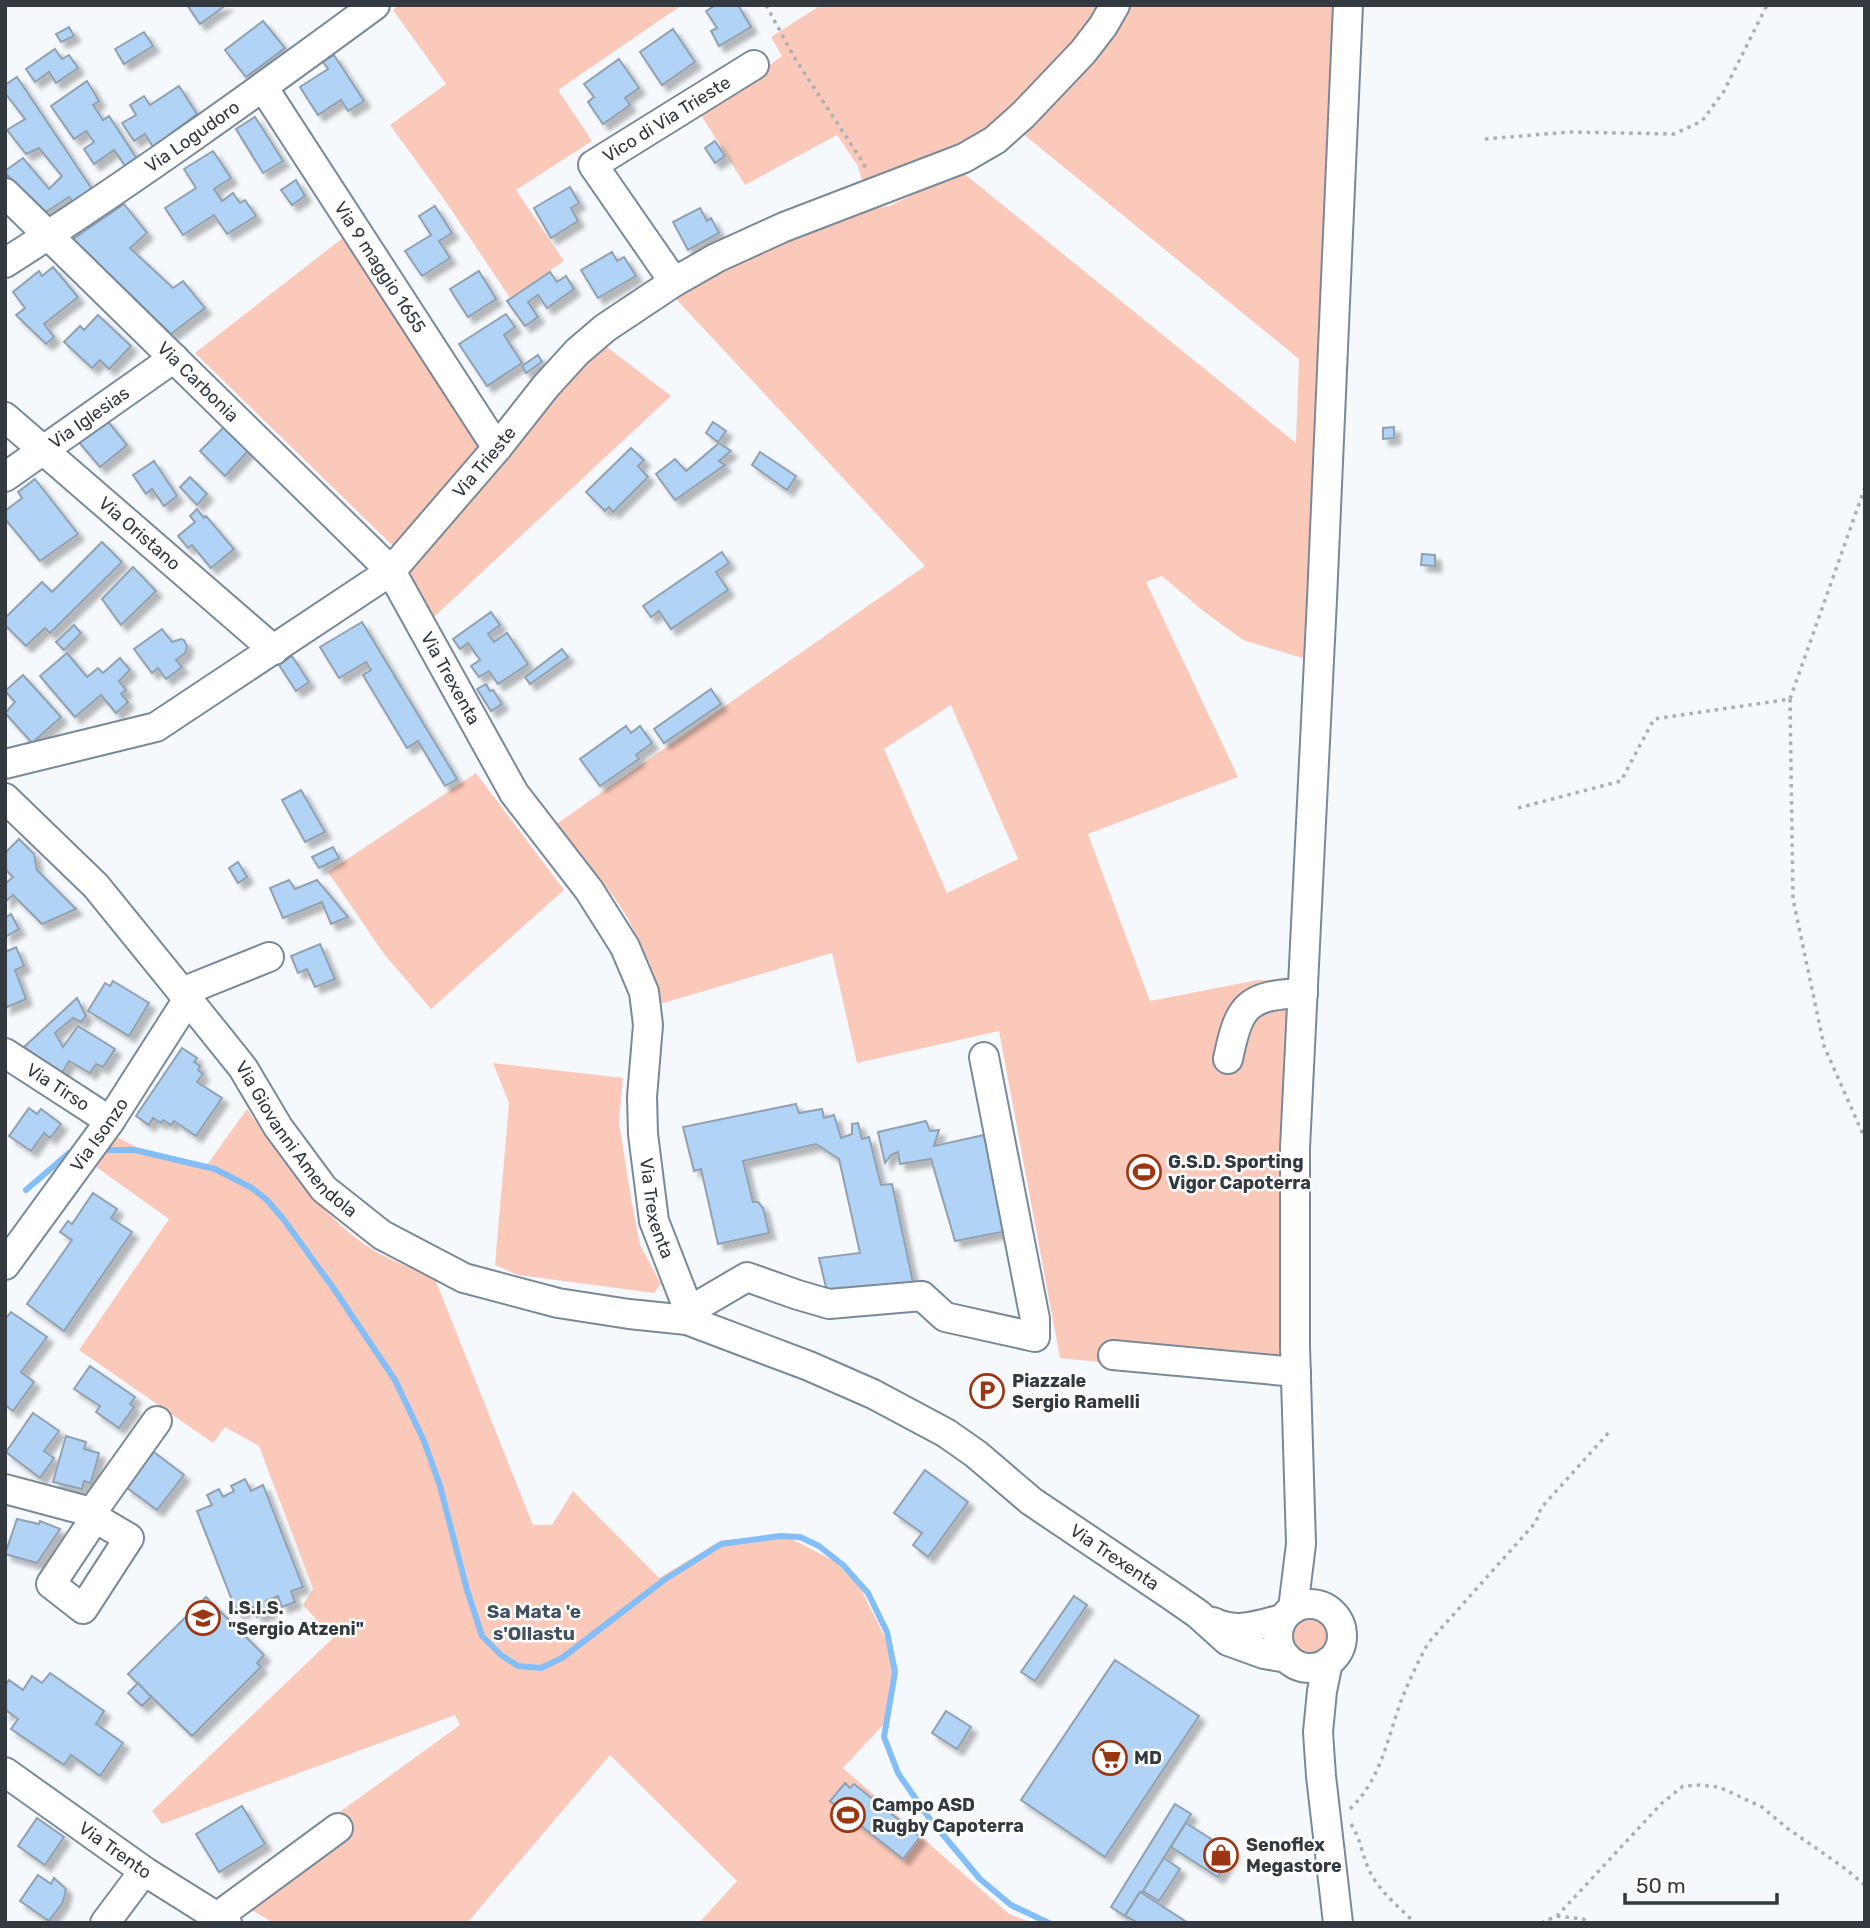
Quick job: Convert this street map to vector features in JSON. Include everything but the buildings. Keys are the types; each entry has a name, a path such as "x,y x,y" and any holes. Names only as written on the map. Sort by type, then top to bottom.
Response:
{"street":[{"name":"Via Logudoro","path":"5,263 263,87 375,5"},
{"name":"Via Trieste","path":"11,756 156,727 391,571 497,448 546,386 577,352 605,328 674,282 716,258 784,227 964,158 995,140 1023,115 1083,52 1115,5"},
{"path":"1338,1923 1334,1816 1318,1732 1308,1689 1278,1640 1278,1629 1288,1614 1301,1544 1296,1372 1295,1148 1348,5"},
{"name":"Vico di Via Trieste","path":"674,282 593,164 754,65"},
{"name":"Via 9 maggio 1655","path":"263,87 497,448"},
{"name":"Via Carbonia","path":"5,193 391,571"},
{"name":"Via Iglesias","path":"5,477 174,358"},
{"name":"Via Oristano","path":"5,417 274,650"},
{"name":"Via Trexenta","path":"391,571 514,793 589,890 625,947 644,992 648,1025 642,1097 643,1122 654,1221 688,1315 852,1384 946,1433 1031,1500 1198,1614"},
{"name":"Via Giovanni Amendola","path":"5,799 96,886 243,1068 278,1127 324,1189 383,1235 464,1278 558,1303 629,1314 688,1315"},
{"path":"185,995 269,957"},
{"path":"1228,1059 1241,1012 1268,996 1303,993"},
{"name":"Via Isonzo","path":"5,1265 110,1121 185,995"},
{"name":"Via Tirso","path":"5,1053 110,1121"},
{"path":"688,1315 747,1277 829,1304 922,1296 945,1317 1035,1337 1035,1319 984,1057"},
{"path":"1113,1355 1296,1372"},
{"path":"5,1489 80,1509 92,1516 157,1421"},
{"path":"1301,1544 1312,1587 1323,1607"},
{"path":"1310,1604 1323,1607 1337,1619 1341,1630 1339,1650 1328,1662 1315,1667 1305,1667 1228,1641 1198,1614 1223,1628 1235,1629 1251,1628 1288,1614 1299,1606 1310,1604"},
{"path":"1318,1732 1328,1662"},
{"name":"Via Trento","path":"5,1772 144,1871 222,1920"},
{"path":"222,1920 338,1828"},
{"path":"104,1923 144,1871"}],"path":[{"path":"765,5 794,57 864,164 872,194"},
{"path":"1485,139 1570,132 1674,134 1702,121 1724,90 1767,5"},
{"path":"1865,487 1790,699 1793,899 1824,1046 1865,1139"},
{"path":"1518,808 1621,781 1654,719 1790,699"},
{"path":"1334,1816 1363,1796 1372,1782 1401,1701 1418,1660 1429,1642 1536,1522 1541,1508 1611,1430"},
{"path":"1541,1923 1558,1916 1661,1804 1683,1786 1719,1787 1762,1807 1865,1885"},
{"path":"1334,1816 1349,1821 1363,1849 1368,1870 1377,1884 1415,1923"},
{"path":"1558,1916 1583,1919 1589,1923"}],"shaded area":[{"path":"399,5 682,5 558,90 592,141 516,190 564,261 510,298 444,199 390,125 446,84 393,10"},
{"path":"821,5 1108,5 1064,55 1000,117 974,135 946,149 862,181 858,166 837,135 745,185 701,115 782,56 771,37"},
{"path":"1128,5 1335,5 1306,659 1243,640 1162,576 1146,582 1238,777 1088,834 1150,1001 1258,980 1289,980 1282,1158 1280,1355 1266,1357 1266,1379 1060,1358 999,1031 857,1063 832,953 660,1004 650,964 627,917 555,825 925,566 676,299 741,260 786,238 870,209 889,206 962,172 1296,443 1299,359 1022,133 1052,101 1074,83 1122,19","holes":["951,705 1018,859 947,893 884,749"]},
{"path":"344,237 479,448 394,547 195,353"},
{"path":"603,344 671,396 434,617 409,572 555,393"},
{"path":"476,773 564,890 431,1009 384,954 328,872"},
{"path":"493,1063 623,1078 619,1122 640,1245 661,1284 654,1293 518,1275 495,1265 509,1103"},
{"path":"247,1109 286,1164 332,1217 375,1251 435,1279 533,1525 552,1525 573,1491 659,1578 722,1540 788,1537 834,1561 860,1587 889,1646 893,1679 883,1725 843,1768 1009,1914 1032,1923 699,1923 737,1881 610,1755 467,1923 274,1923 225,1895 460,1725 455,1715 162,1824 152,1811 333,1638 303,1605 313,1589 259,1446 225,1427 213,1443 79,1350 169,1219 96,1167 117,1137 152,1155 204,1169"},
{"path":"1309,1617 1322,1623 1328,1636 1322,1649 1309,1655 1296,1649 1290,1636 1296,1623"}],"waterway":[{"path":"108,1150 135,1150 215,1169 252,1188 267,1200 284,1220 395,1380 424,1441 440,1486 482,1636 501,1655 518,1666 541,1668 562,1658 664,1580 721,1544 780,1536 800,1537 819,1546 843,1565 868,1593 887,1632 895,1672 884,1737 898,1773 929,1818 980,1879 1011,1905 1049,1923"},
{"path":"26,1190 69,1153"}],"place":[{"name":"G.S.D. Sporting Vigor Capoterra","path":"1144,1172"},
{"name":"Piazzale Sergio Ramelli","path":"987,1391"},
{"name":"I.S.I.S. \"Sergio Atzeni\"","path":"203,1618"},
{"name":"MD","path":"1110,1758"},
{"name":"Campo ASD Rugby Capoterra","path":"848,1815"},
{"name":"Senoflex Megastore","path":"1221,1855"}],"district":[{"name":"Sa Mata 'e s'Ollastu","path":"534,1622"}]}
